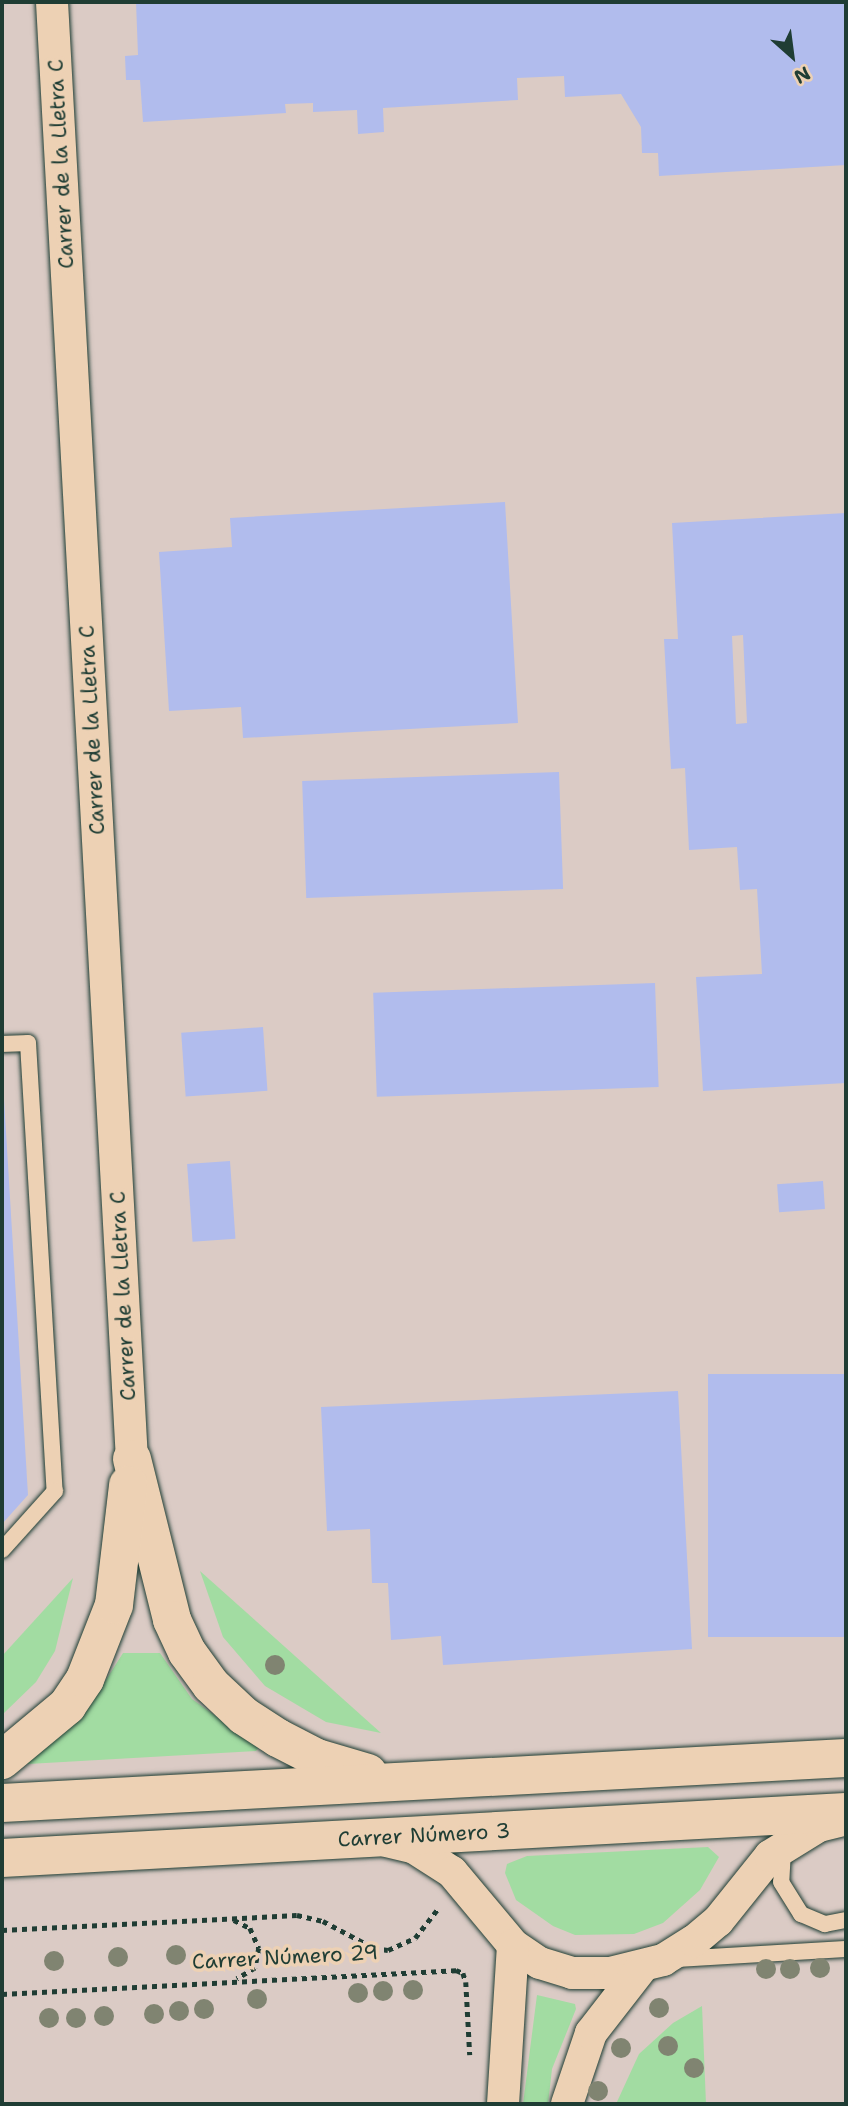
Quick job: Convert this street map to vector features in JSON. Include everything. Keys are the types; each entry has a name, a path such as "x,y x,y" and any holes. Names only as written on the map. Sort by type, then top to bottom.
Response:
{"main road":[{"path":"2,1760 67,1706 101,1644 114,1605 132,1459"},
{"path":"132,1459 172,1620 187,1652 211,1685 244,1716 298,1748 398,1782"},
{"path":"2,1803 846,1758"},
{"name":"Carrer Número 3","path":"2,1858 846,1812"}],"street":[{"name":"Carrer de la Lletra C","path":"52,2 132,1459"},
{"path":"567,2104 591,2033 653,1963 718,1921 758,1867 785,1845 819,1826 846,1819"},
{"path":"371,1838 413,1847 432,1857 452,1872 513,1945 540,1963 572,1973 610,1973 653,1963"},
{"path":"503,2104 513,1945"}],"lane":[{"path":"2,1044 28,1043 55,1491 2,1550"},
{"path":"785,1845 780,1857 782,1881 801,1914 825,1924 846,1920"},
{"path":"653,1963 846,1949"}],"path":[{"name":"Carrer Número 29","path":"2,1930 309,1916 374,1948 401,1946 435,1916 442,1901 441,1871 432,1857"},
{"path":"228,1918 250,1928 259,1948 255,1968 233,1981"},
{"name":"Carrer Número 29","path":"2,1994 460,1971 466,1982 471,2066"}],"shaded area":[{"path":"2,2 846,2 846,2104 2,2104"}],"green space":[{"path":"200,1571 381,1733 326,1722 265,1686 223,1637"},
{"path":"73,1578 55,1651 36,1682 2,1715 2,1656"},
{"path":"123,1653 160,1653 192,1699 259,1747 256,1751 28,1764 26,1759 90,1705"},
{"path":"708,1847 719,1857 700,1890 663,1923 634,1934 575,1935 553,1926 516,1900 505,1873 507,1864 527,1856"},
{"path":"537,1995 575,2004 576,2009 552,2069 548,2104 523,2104"},
{"path":"702,2006 706,2104 616,2104 639,2054 673,2023"}],"building":[{"path":"136,2 846,2 846,165 659,176 658,153 642,153 641,127 621,94 565,97 564,76 517,78 518,100 383,108 384,132 358,134 357,110 313,112 313,103 285,104 286,113 143,122 140,80 126,80 125,56 138,55"},
{"path":"505,502 518,723 243,738 241,707 169,711 159,552 232,547 230,518"},
{"path":"846,513 846,1083 703,1091 696,977 762,974 757,889 740,890 737,847 689,850 685,768 671,769 664,639 678,639 672,523","holes":["743,635 747,723 736,724 732,636"]},
{"path":"559,772 563,889 306,898 302,781"},
{"path":"655,983 659,1087 377,1097 373,993"},
{"path":"263,1027 267,1091 186,1097 181,1033"},
{"path":"2,1066 28,1495 2,1524"},
{"path":"230,1161 235,1239 193,1242 187,1164"},
{"path":"823,1181 825,1209 779,1212 777,1184"},
{"path":"708,1374 846,1374 846,1637 708,1637"},
{"path":"678,1391 692,1649 443,1665 441,1636 391,1640 388,1583 372,1583 370,1529 327,1531 321,1407"}]}
